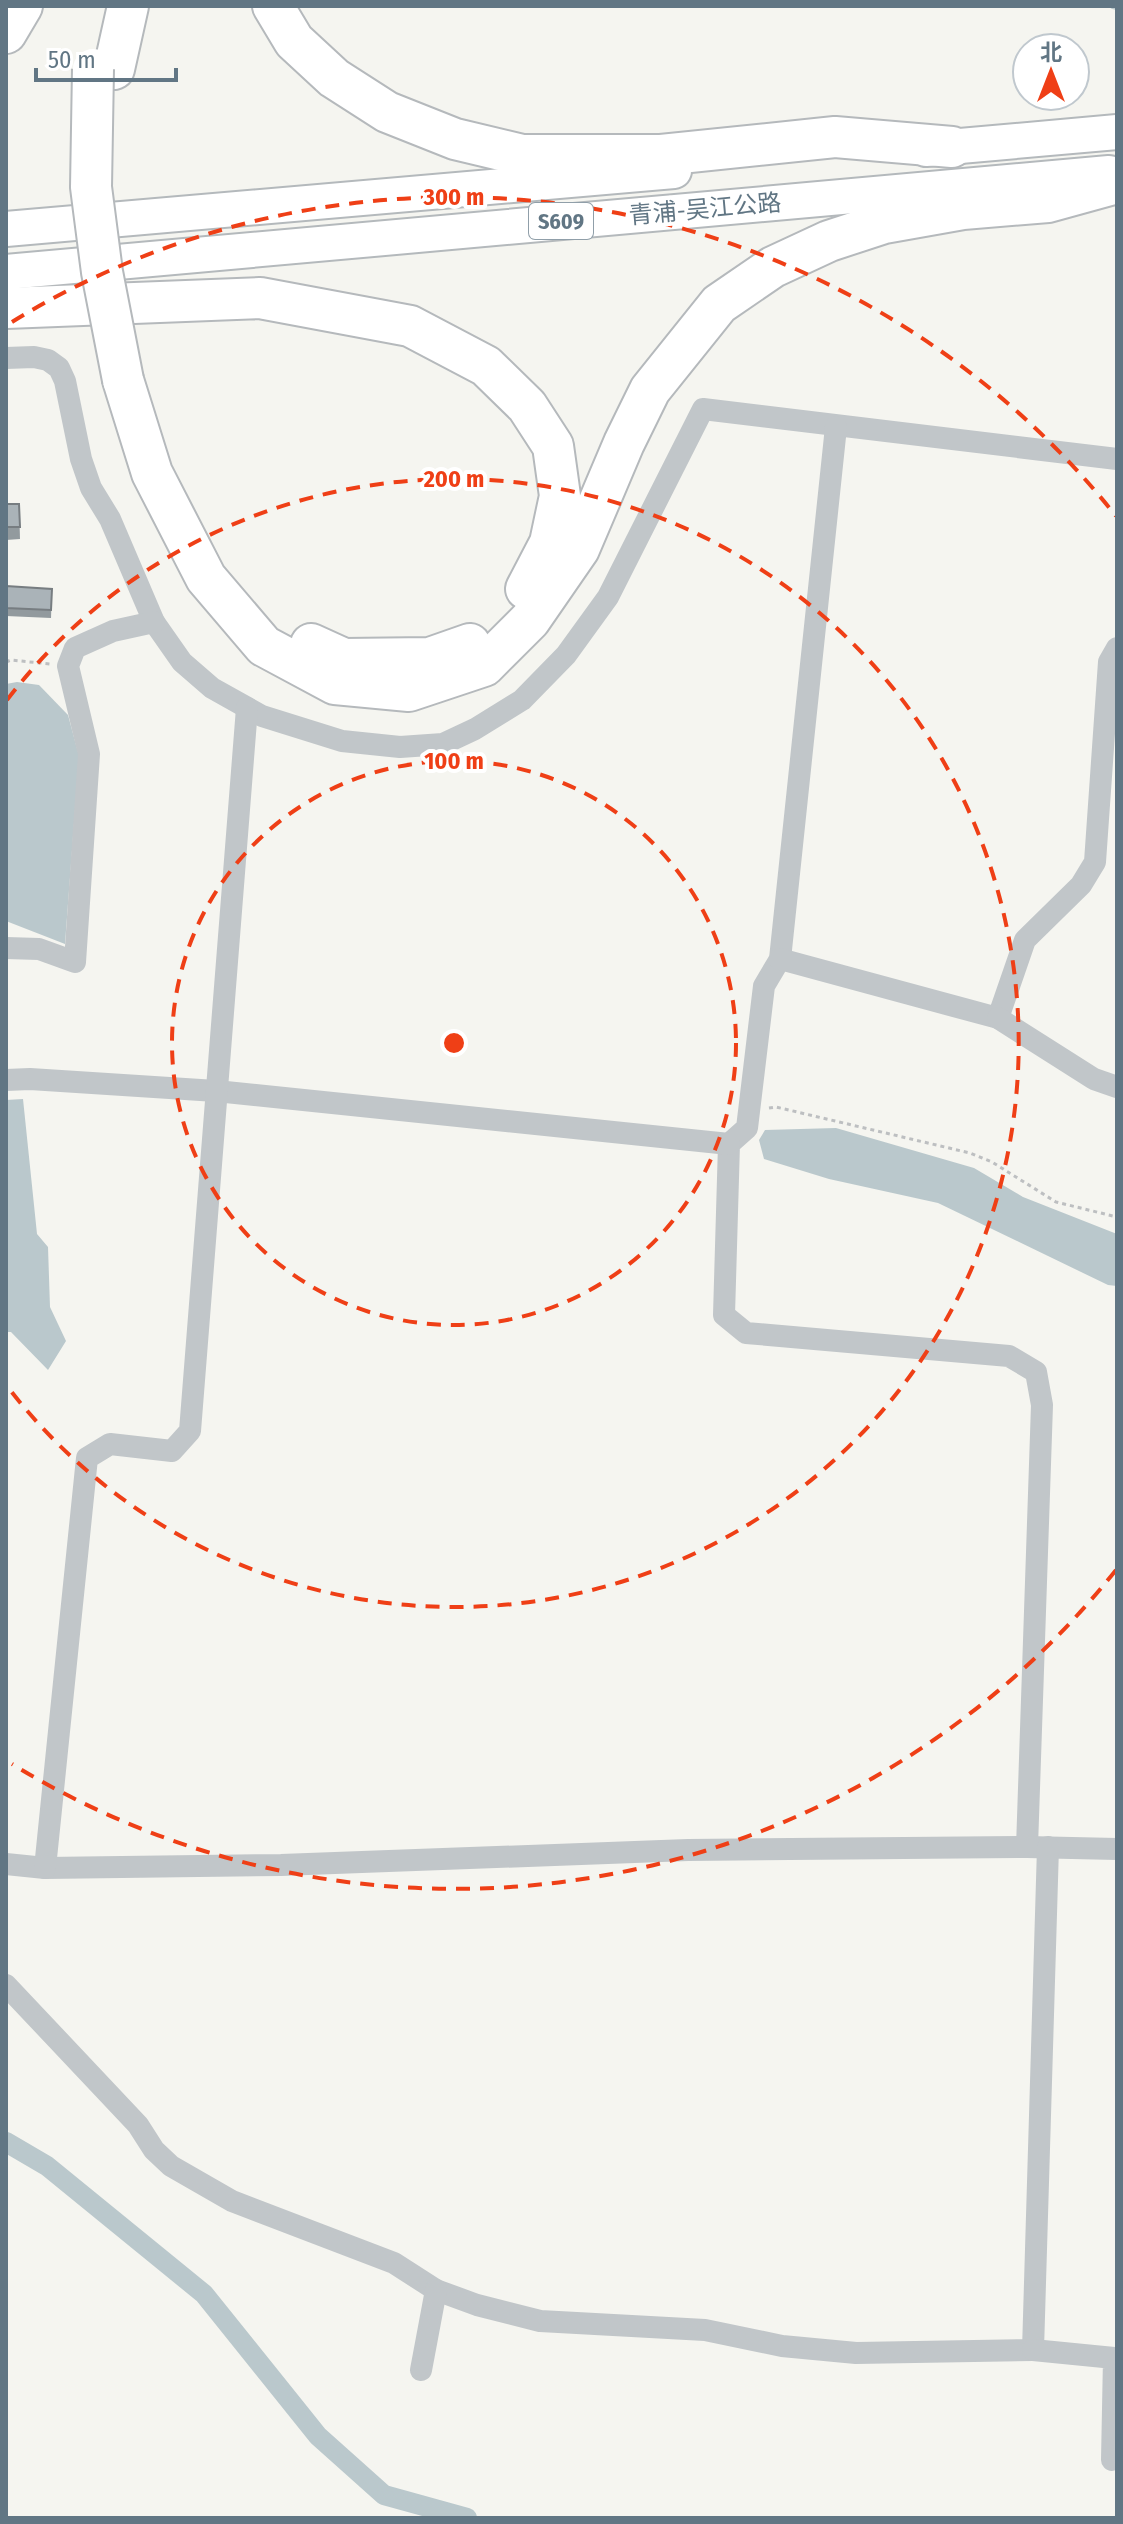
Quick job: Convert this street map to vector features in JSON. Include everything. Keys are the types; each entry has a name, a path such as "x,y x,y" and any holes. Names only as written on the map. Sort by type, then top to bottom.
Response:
{"highway":[{"path":"6,33 22,6"},
{"path":"105,6 103,69 110,183 134,378 152,473 206,578 264,646 335,684 409,691 484,666 530,620 579,549 650,390 719,304 773,267 829,241 884,223 963,209 1048,202 1117,183"},
{"path":"103,69 128,6"},
{"path":"273,6 294,41 334,78 387,112 455,139 522,155 661,155 835,137 952,147"},
{"path":"6,308 260,298 410,326 486,366 527,406 553,446 560,496 550,543 522,597 475,643 430,658 344,659 293,635 239,589 187,494 134,378"}],"main road":[{"name":"青浦-吴江公路","path":"6,229 1117,132"},
{"name":"青浦-吴江公路","path":"6,272 1117,172"}],"street":[{"path":"6,358 34,357 48,360 59,368 65,381 81,459 91,488 110,519 154,622 182,662 212,688 262,716 342,741 400,747 443,744 475,729 522,700 566,655 608,597 703,409 1117,459"},
{"path":"836,427 780,959 764,986 747,1128 729,1144 724,1315 746,1333 1009,1356 1036,1372 1042,1405 1033,2350"},
{"path":"6,948 39,949 75,962 89,754 68,666 75,648 113,631 154,622"},
{"path":"998,1018 1025,940 1081,885 1095,862 1109,662 1117,648"},
{"path":"45,1868 87,1458 110,1444 172,1451 190,1431 247,708"},
{"path":"780,959 998,1018 1094,1079 1117,1087"},
{"path":"6,1080 216,1091 729,1144"},
{"path":"6,1864 45,1868 297,1864 688,1850 1117,1849"},
{"path":"6,1985 138,2125 154,2150 171,2166 232,2201 394,2263 436,2290 477,2305 540,2321 705,2330 797,2347 856,2353 1033,2350 1114,2358 1112,2460"},
{"path":"421,2370 436,2290"}],"path":[{"path":"6,662 68,666"},
{"path":"749,1111 776,1107 970,1153 992,1162 1056,1202 1117,1217"}],"shaded area":[{"path":"6,684 39,685 68,715 79,756 65,944 6,921"},
{"path":"23,1099 37,1234 48,1247 50,1307 66,1341 48,1370 11,1332 6,1332 6,1100"},
{"path":"836,1128 974,1168 1023,1197 1117,1234 1117,1286 1108,1285 938,1203 829,1179 764,1159 759,1140 765,1130"}],"building":[{"path":"6,504 19,504 20,527 6,527"},
{"path":"6,586 52,589 51,610 6,608"}],"waterway":[{"path":"1113,6 1117,7"},
{"path":"6,2142 47,2166 204,2294 318,2436 384,2495 467,2518"}]}
